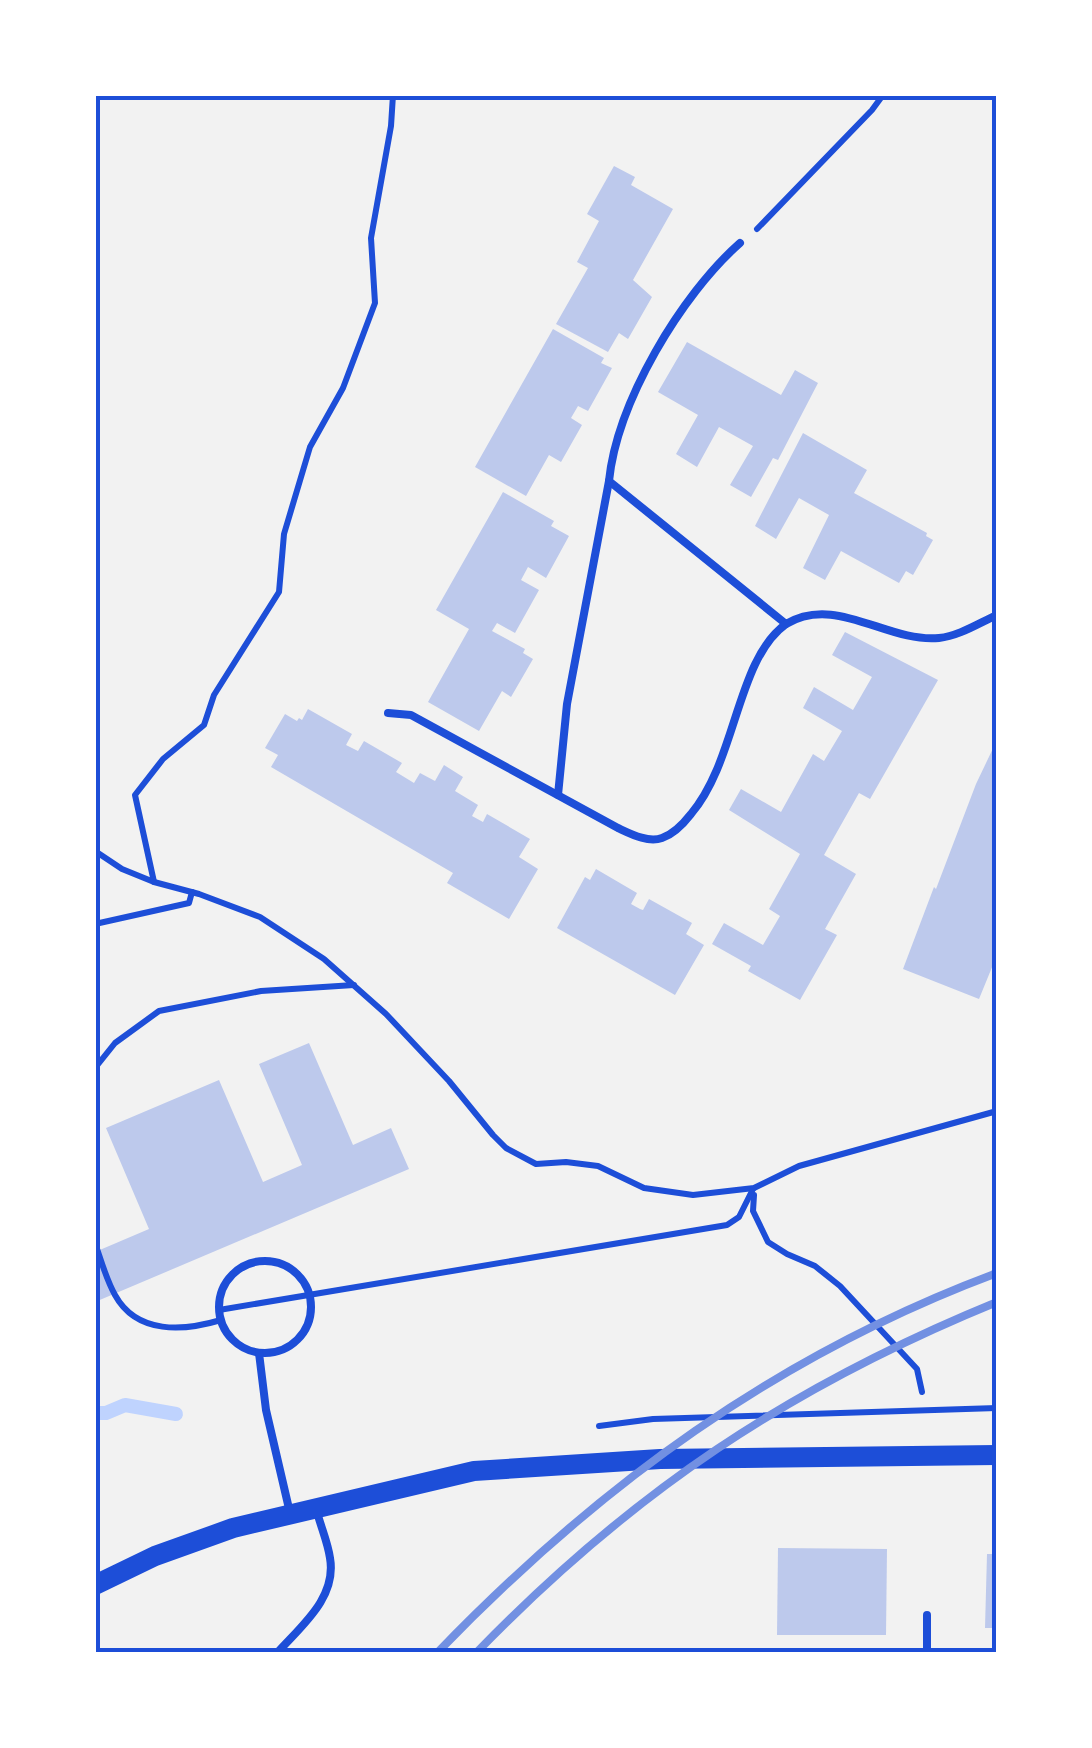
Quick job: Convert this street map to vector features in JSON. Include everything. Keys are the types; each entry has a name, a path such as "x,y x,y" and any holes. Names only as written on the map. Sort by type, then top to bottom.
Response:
{"main road":[{"path":"95,1584 233,1528 474,1471 562,1463 802,1456 997,1456"}],"lane":[{"path":"558,795 566,704 620,423 692,294 712,268 740,243"},
{"path":"609,481 786,624"},
{"path":"388,713 411,715 640,838 660,839 680,827 699,805 720,765 759,652 786,624 803,614 828,615 938,638 997,615"},
{"path":"255,1262 289,1267 304,1282 310,1296 310,1316 300,1336 287,1348 258,1352 237,1344 220,1315 227,1281 239,1269 255,1262"},
{"path":"258,1352 266,1410 290,1513"},
{"path":"278,1653 322,1602 330,1580 331,1559 316,1507"},
{"path":"927,1615 928,1653"}],"path":[{"path":"154,882 135,795 163,760 204,725 214,695 279,592 284,534 310,447 343,388 376,303 370,238 393,95"},
{"path":"740,243 765,223 882,95"},
{"path":"95,851 122,869 154,882 260,917 324,959 386,1014 506,1148 536,1164 598,1166 644,1188 692,1196 754,1188 799,1166 997,1111"},
{"path":"95,924 189,903 192,892"},
{"path":"95,1068 116,1043 159,1011 261,991 354,986"},
{"path":"95,1243 114,1294 126,1311 165,1328 189,1329 220,1315 310,1296 728,1226 740,1217 754,1188"},
{"path":"754,1188 753,1211 768,1242 816,1266 840,1286 917,1369 922,1392"}],"building":[{"path":"614,166 635,177 631,185 673,209 633,280 652,297 628,339 619,333 608,352 556,324 588,268 577,262 599,221 587,214"},
{"path":"553,329 604,358 601,363 612,368 588,411 578,406 571,418 582,425 561,462 549,455 526,496 475,467"},
{"path":"687,342 781,395 795,370 818,383 778,460 773,458 751,497 730,485 753,446 719,427 697,467 676,454 698,415 658,392"},
{"path":"803,433 867,470 854,493 933,540 913,575 906,571 899,583 841,551 825,580 803,568 829,515 799,498 776,539 755,526"},
{"path":"503,492 554,521 551,526 569,536 546,578 528,567 521,580 539,590 515,633 497,623 492,631 525,649 523,653 533,659 511,697 502,691 479,731 428,702 469,629 436,610"},
{"path":"845,632 938,680 870,799 859,793 824,855 856,874 825,929 837,935 800,1000 748,971 751,966 712,944 724,923 763,945 780,916 769,909 800,854 729,810 741,789 781,812 813,754 824,761 842,731 803,708 814,687 853,710 872,677 832,655"},
{"path":"308,709 352,734 346,745 358,751 364,741 402,763 396,772 414,783 420,773 435,781 444,765 463,777 455,791 478,805 472,816 483,822 487,814 530,839 519,857 538,869 509,919 447,883 453,873 271,767 278,755 265,748 285,714 302,720"},
{"path":"997,740 997,955 979,999 903,969"},
{"path":"596,869 637,893 631,904 643,910 649,899 692,923 686,934 704,945 675,995 557,928 585,877 590,880"},
{"path":"309,1043 353,1145 391,1128 409,1169 95,1302 95,1252 149,1229 106,1128 219,1080 263,1182 302,1165 259,1064"},
{"path":"778,1548 887,1549 886,1635 777,1635"},
{"path":"987,1554 997,1554 997,1628 985,1628"}],"waterway":[{"path":"95,1413 125,1405 176,1414"}],"railway":[{"path":"437,1653 562,1534 695,1431 839,1343 997,1273"},
{"path":"476,1653 594,1542 717,1449 850,1370 997,1302"}]}
